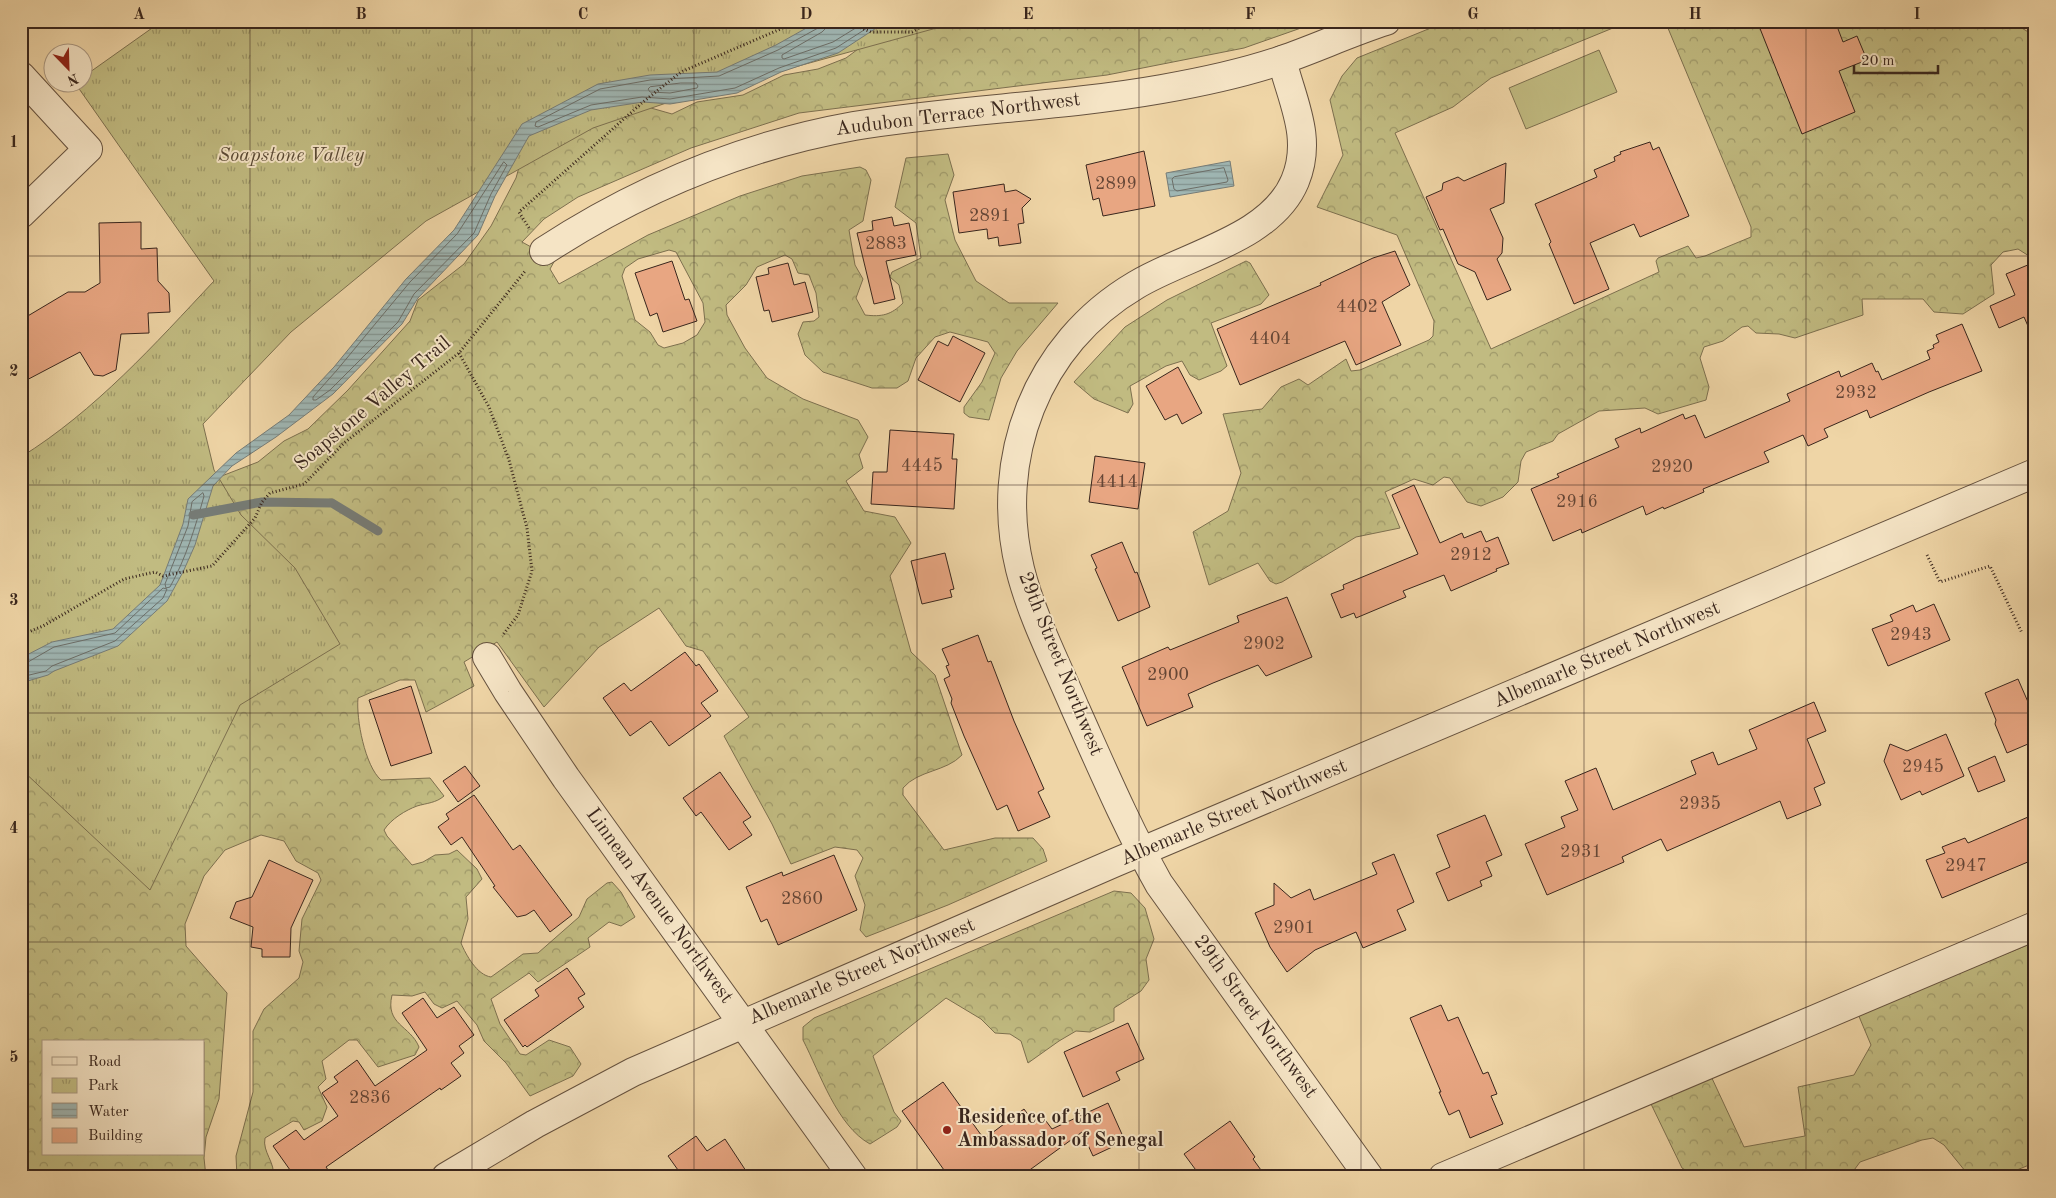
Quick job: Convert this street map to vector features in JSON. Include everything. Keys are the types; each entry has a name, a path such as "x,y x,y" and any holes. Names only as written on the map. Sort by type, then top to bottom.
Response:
{"street":[{"name":"Audubon Terrace Northwest","path":"544,251 589,222 651,190 714,164 771,145 855,126 1161,89 1205,81 1282,60 1386,21"},
{"name":"29th Street Northwest","path":"1282,60 1303,131 1301,162 1295,182 1288,193 1261,222 1220,246 1162,270 1108,303 1087,323 1061,353 1044,377 1024,423 1014,462 1012,517 1024,584 1037,620 1121,813 1141,852 1159,884 1369,1177"},
{"path":"21,76 88,149 21,214"},
{"name":"Albemarle Street Northwest","path":"446,1177 536,1124 633,1072 1141,852 2035,473"},
{"name":"Linnean Avenue Northwest","path":"487,657 508,692 562,772 853,1177"},
{"path":"1443,1177 2035,926"}],"path":[{"path":"519,212 643,102 681,72 799,21"},
{"path":"844,21 871,32 912,32 932,21"},
{"name":"Soapstone Valley Trail","path":"21,635 43,626 124,580 155,572 163,576 212,566 255,518 262,502 270,493 304,484 344,443 459,353 523,273 544,251"},
{"path":"459,353 489,407 509,460 527,528 532,572 518,615 487,657"},
{"path":"1927,555 1940,582 1990,566 2022,633"}],"green space":[{"name":"Soapstone Valley","path":"162,21 962,21 675,100 593,128 426,221 291,332 203,424 214,470 241,515 295,568 340,644 240,705 150,890 21,769 21,457 48,439 99,398 147,352 214,281 81,92 92,92 92,71"},
{"path":"896,21 1321,21 1244,48 1107,75 799,113 691,148 578,197 544,219 522,242 555,260 550,269 559,284 648,235 740,196 802,176 860,167 866,170 871,180 863,221 849,230 855,265 863,279 856,298 865,315 881,315 890,313 903,303 899,285 890,277 892,272 921,258 916,223 895,207 906,158 948,154 954,175 945,200 955,240 976,281 1009,303 1058,303 1017,351 1001,378 989,420 969,417 964,413 964,407 982,382 995,353 988,342 950,332 935,337 916,358 908,381 897,388 872,388 823,372 805,355 798,334 803,322 814,321 819,317 816,293 809,275 798,273 792,259 785,255 757,267 746,285 726,305 727,315 745,348 767,378 803,399 858,420 868,437 859,455 863,468 846,481 864,511 895,517 911,543 890,576 911,652 935,675 962,755 948,765 909,782 903,788 903,795 944,850 995,838 1033,838 1043,849 1047,861 948,905 866,937 860,930 865,905 855,876 863,858 857,850 835,847 791,864 772,824 724,736 749,717 703,651 686,646 659,608 599,647 544,707 497,642 464,662 474,686 426,712 415,680 400,680 358,698 358,718 370,764 381,780 430,778 444,796 404,812 384,830 412,865 423,862 435,855 449,854 457,850 477,869 482,879 466,897 468,919 461,943 469,959 481,973 491,977 523,954 538,953 579,917 587,899 607,883 612,882 621,892 635,917 621,926 609,922 588,938 590,947 538,982 529,973 491,999 500,1024 520,1054 526,1055 549,1040 570,1047 581,1064 573,1076 530,1096 506,1063 484,1041 477,1025 457,1001 442,1008 434,1004 425,992 412,996 392,995 392,1013 395,1019 410,1034 419,1047 415,1055 378,1067 357,1040 349,1040 322,1061 326,1079 318,1087 327,1107 322,1121 304,1130 299,1122 293,1121 265,1138 265,1148 273,1167 273,1177 237,1177 236,1156 253,1092 253,1031 264,1009 299,978 303,962 299,951 302,919 321,880 318,873 296,861 284,841 261,835 225,850 204,876 185,924 186,946 227,993 219,1099 206,1137 205,1148 205,1040 42,1040 42,1156 204,1156 206,1177 21,1177 21,697 219,477 258,462 284,441 308,429 348,390 410,321 418,300 464,264 491,226 516,178 525,146 637,104 672,114 697,102 743,95 784,75 818,69 846,58","holes":["669,250 676,252 703,303 705,322 697,335 683,343 664,348 658,345 650,332 635,320 622,276 625,268 638,259"]},
{"path":"1448,21 1630,21 1491,78 1453,107 1395,133 1491,349 1659,272 1656,261 1658,258 1688,246 1696,258 1705,256 1751,237 1751,227 1665,21 2010,21 2035,36 2035,254 2029,256 2018,249 2003,252 1991,265 1994,294 1963,314 1934,312 1923,299 1862,299 1863,315 1795,338 1779,334 1756,333 1748,326 1742,327 1723,341 1704,347 1700,358 1709,387 1706,400 1658,414 1645,408 1599,411 1558,434 1553,441 1526,452 1521,461 1518,482 1503,497 1481,506 1467,502 1450,478 1444,477 1433,485 1414,479 1385,492 1400,528 1356,537 1276,584 1270,581 1258,563 1209,585 1193,532 1228,511 1241,473 1223,414 1262,409 1281,387 1299,379 1308,385 1346,359 1351,371 1360,370 1429,340 1433,336 1434,321 1397,235 1317,207 1343,155 1330,100 1342,76 1357,58"},
{"path":"1599,50 1617,92 1526,129 1509,88"},
{"path":"1246,261 1250,263 1269,295 1261,304 1211,323 1227,366 1221,371 1199,380 1190,375 1182,361 1166,366 1130,386 1133,404 1128,413 1094,399 1074,382 1125,327 1167,300"},
{"path":"1114,891 1131,893 1145,908 1154,939 1146,959 1149,980 1141,991 1114,1008 1114,1021 1090,1032 1076,1031 1028,1063 1021,1041 1010,1034 995,1033 981,1019 946,998 873,1056 894,1112 901,1121 897,1127 870,1144 858,1136 848,1125 830,1098 803,1040 803,1027 814,1018"},
{"path":"2035,942 2035,1164 2000,1177 1970,1177 1944,1145 1933,1138 1922,1140 1860,1162 1849,1177 1697,1177 1682,1168 1651,1104 1710,1074 1744,1147 1805,1136 1798,1087 1854,1075 1871,1045 1858,1014"}],"water":[{"path":"819,21 887,21 838,53 781,72 737,93 670,104 643,102 591,110 529,136 495,196 478,235 418,298 402,324 333,394 276,437 232,466 213,486 195,545 167,601 118,646 48,675 21,683 21,658 52,642 113,629 160,585 183,524 188,499 236,453 289,415 334,367 406,279 454,230 522,124 598,84 650,75 717,72 776,45"},
{"path":"1230,161 1234,186 1170,197 1166,173"}],"building":[{"path":"1757,21 1835,21 1843,42 1857,36 1867,60 1839,71 1855,112 1802,134"},
{"path":"1650,142 1653,150 1659,147 1689,216 1640,237 1634,224 1590,243 1609,289 1574,304 1535,204 1597,177 1594,170 1615,161 1614,157 1621,154 1620,152"},
{"path":"1144,151 1155,206 1103,216 1099,198 1093,200 1086,165"},
{"path":"1506,163 1504,203 1490,209 1503,238 1502,253 1497,259 1511,290 1487,300 1475,272 1458,264 1443,229 1440,230 1426,197 1442,190 1443,183 1458,177 1464,181"},
{"path":"1004,184 1005,192 1016,190 1031,199 1022,208 1024,223 1018,224 1021,243 999,246 998,237 988,239 987,229 959,233 953,192"},
{"path":"892,217 894,226 909,223 916,255 886,261 895,299 874,304 857,233 873,230 872,221"},
{"path":"141,222 141,249 157,248 158,281 169,293 170,312 148,313 149,333 121,334 116,370 103,376 94,375 80,352 21,383 21,320 68,292 85,292 100,283 99,223"},
{"path":"1395,251 1410,285 1382,302 1401,345 1356,365 1345,341 1240,385 1217,329 1321,285 1320,283 1373,258"},
{"path":"672,261 685,300 689,299 697,321 663,332 657,313 650,316 635,273"},
{"path":"2035,262 2035,342 2024,317 1999,328 1990,306 2015,295 2006,274"},
{"path":"788,263 794,285 805,282 813,312 772,322 769,310 764,311 756,277 769,274 768,268"},
{"path":"1962,324 1982,371 1870,418 1867,410 1824,429 1828,437 1808,446 1803,435 1764,452 1769,462 1703,489 1704,492 1664,509 1663,507 1646,515 1643,506 1582,533 1581,529 1553,541 1531,489 1559,477 1557,474 1619,447 1615,439 1640,428 1641,433 1683,414 1685,419 1695,415 1705,438 1790,401 1787,394 1839,371 1841,377 1872,363 1882,380 1930,359 1927,351 1934,348 1933,345 1939,342 1936,335"},
{"path":"953,336 985,353 960,402 918,380 938,341 948,346"},
{"path":"1178,367 1202,413 1182,424 1177,414 1165,420 1146,386"},
{"path":"890,430 954,434 952,459 957,459 954,509 871,504 873,472 887,472"},
{"path":"1095,456 1145,463 1138,509 1089,502"},
{"path":"1414,485 1440,543 1462,533 1464,538 1481,531 1486,542 1498,537 1509,564 1451,591 1444,575 1403,591 1406,597 1356,618 1354,613 1341,618 1331,594 1344,589 1343,585 1418,554 1392,495"},
{"path":"1122,542 1135,573 1137,572 1150,607 1118,621 1095,569 1097,568 1091,555"},
{"path":"945,553 954,589 950,590 952,597 922,604 911,561"},
{"path":"1287,597 1312,657 1266,676 1258,665 1213,683 1188,694 1193,707 1147,726 1122,667 1168,647 1170,650 1239,622 1237,616"},
{"path":"1934,604 1950,640 1888,666 1872,629 1893,621 1890,615 1913,605 1916,612"},
{"path":"978,635 988,662 991,661 1014,721 1044,789 1038,792 1050,817 1018,831 1007,805 997,810 964,736 944,679 950,676 946,666 949,665 942,649"},
{"path":"685,652 696,666 699,664 718,691 701,703 711,716 669,746 651,721 630,736 603,698 624,683 631,691"},
{"path":"2018,679 2035,718 2035,741 2007,753 1985,693"},
{"path":"411,686 432,753 391,766 369,700"},
{"path":"1814,702 1826,731 1807,739 1825,783 1814,788 1821,805 1787,819 1780,801 1667,851 1661,839 1622,857 1624,862 1547,895 1525,844 1565,827 1561,817 1578,810 1565,781 1596,768 1613,810 1696,774 1691,761 1713,752 1718,765 1757,749 1749,730"},
{"path":"1946,734 1964,776 1922,795 1920,791 1901,800 1884,761 1890,744 1907,751"},
{"path":"1995,756 2005,781 1978,792 1968,768"},
{"path":"465,766 480,786 458,802 443,781"},
{"path":"720,772 751,817 743,822 752,835 729,850 701,812 696,816 683,798"},
{"path":"474,795 513,850 520,845 572,915 550,932 534,910 526,915 517,917 493,887 495,886 462,837 451,845 438,827 449,819 446,814"},
{"path":"2035,814 2035,859 1942,898 1926,860 1945,853 1942,847 1965,838 1968,843"},
{"path":"1485,815 1502,855 1486,862 1492,876 1480,881 1482,886 1448,901 1436,873 1450,867 1437,835"},
{"path":"1394,854 1414,902 1397,910 1406,930 1363,948 1356,932 1315,950 1287,972 1270,947 1255,913 1274,905 1274,883 1291,898 1310,889 1314,900 1377,874 1372,863"},
{"path":"834,855 857,910 778,945 767,919 761,922 746,887 782,872 783,876"},
{"path":"269,860 313,880 291,928 290,957 262,957 262,949 251,947 253,927 230,918 236,902 252,897"},
{"path":"567,968 585,994 578,998 584,1007 527,1047 525,1045 523,1047 504,1020 539,996 535,990"},
{"path":"423,998 437,1018 454,1007 474,1035 459,1046 464,1053 451,1063 461,1076 441,1090 440,1088 326,1167 333,1177 295,1177 273,1146 296,1130 304,1140 338,1116 322,1093 338,1082 334,1077 357,1060 375,1086 427,1050 402,1013"},
{"path":"1441,1005 1448,1021 1458,1017 1483,1074 1488,1072 1497,1094 1491,1096 1503,1124 1470,1138 1459,1110 1449,1115 1410,1018"},
{"path":"1128,1023 1144,1059 1116,1072 1120,1080 1083,1097 1064,1052"},
{"name":"Residence of the Ambassador of Senegal","path":"943,1082 984,1139 1024,1109 1034,1123 1043,1117 1052,1129 1108,1103 1125,1141 1093,1156 1082,1132 1020,1177 949,1177 902,1111"},
{"path":"1230,1121 1255,1157 1253,1159 1266,1177 1201,1177 1184,1154"},
{"path":"696,1136 707,1151 725,1139 750,1177 683,1177 668,1156"}],"waterway":[{"path":"193,515 262,502 332,503 378,531"}],"place":[{"name":"Residence of the Ambassador of Senegal","path":"947,1130"}]}
